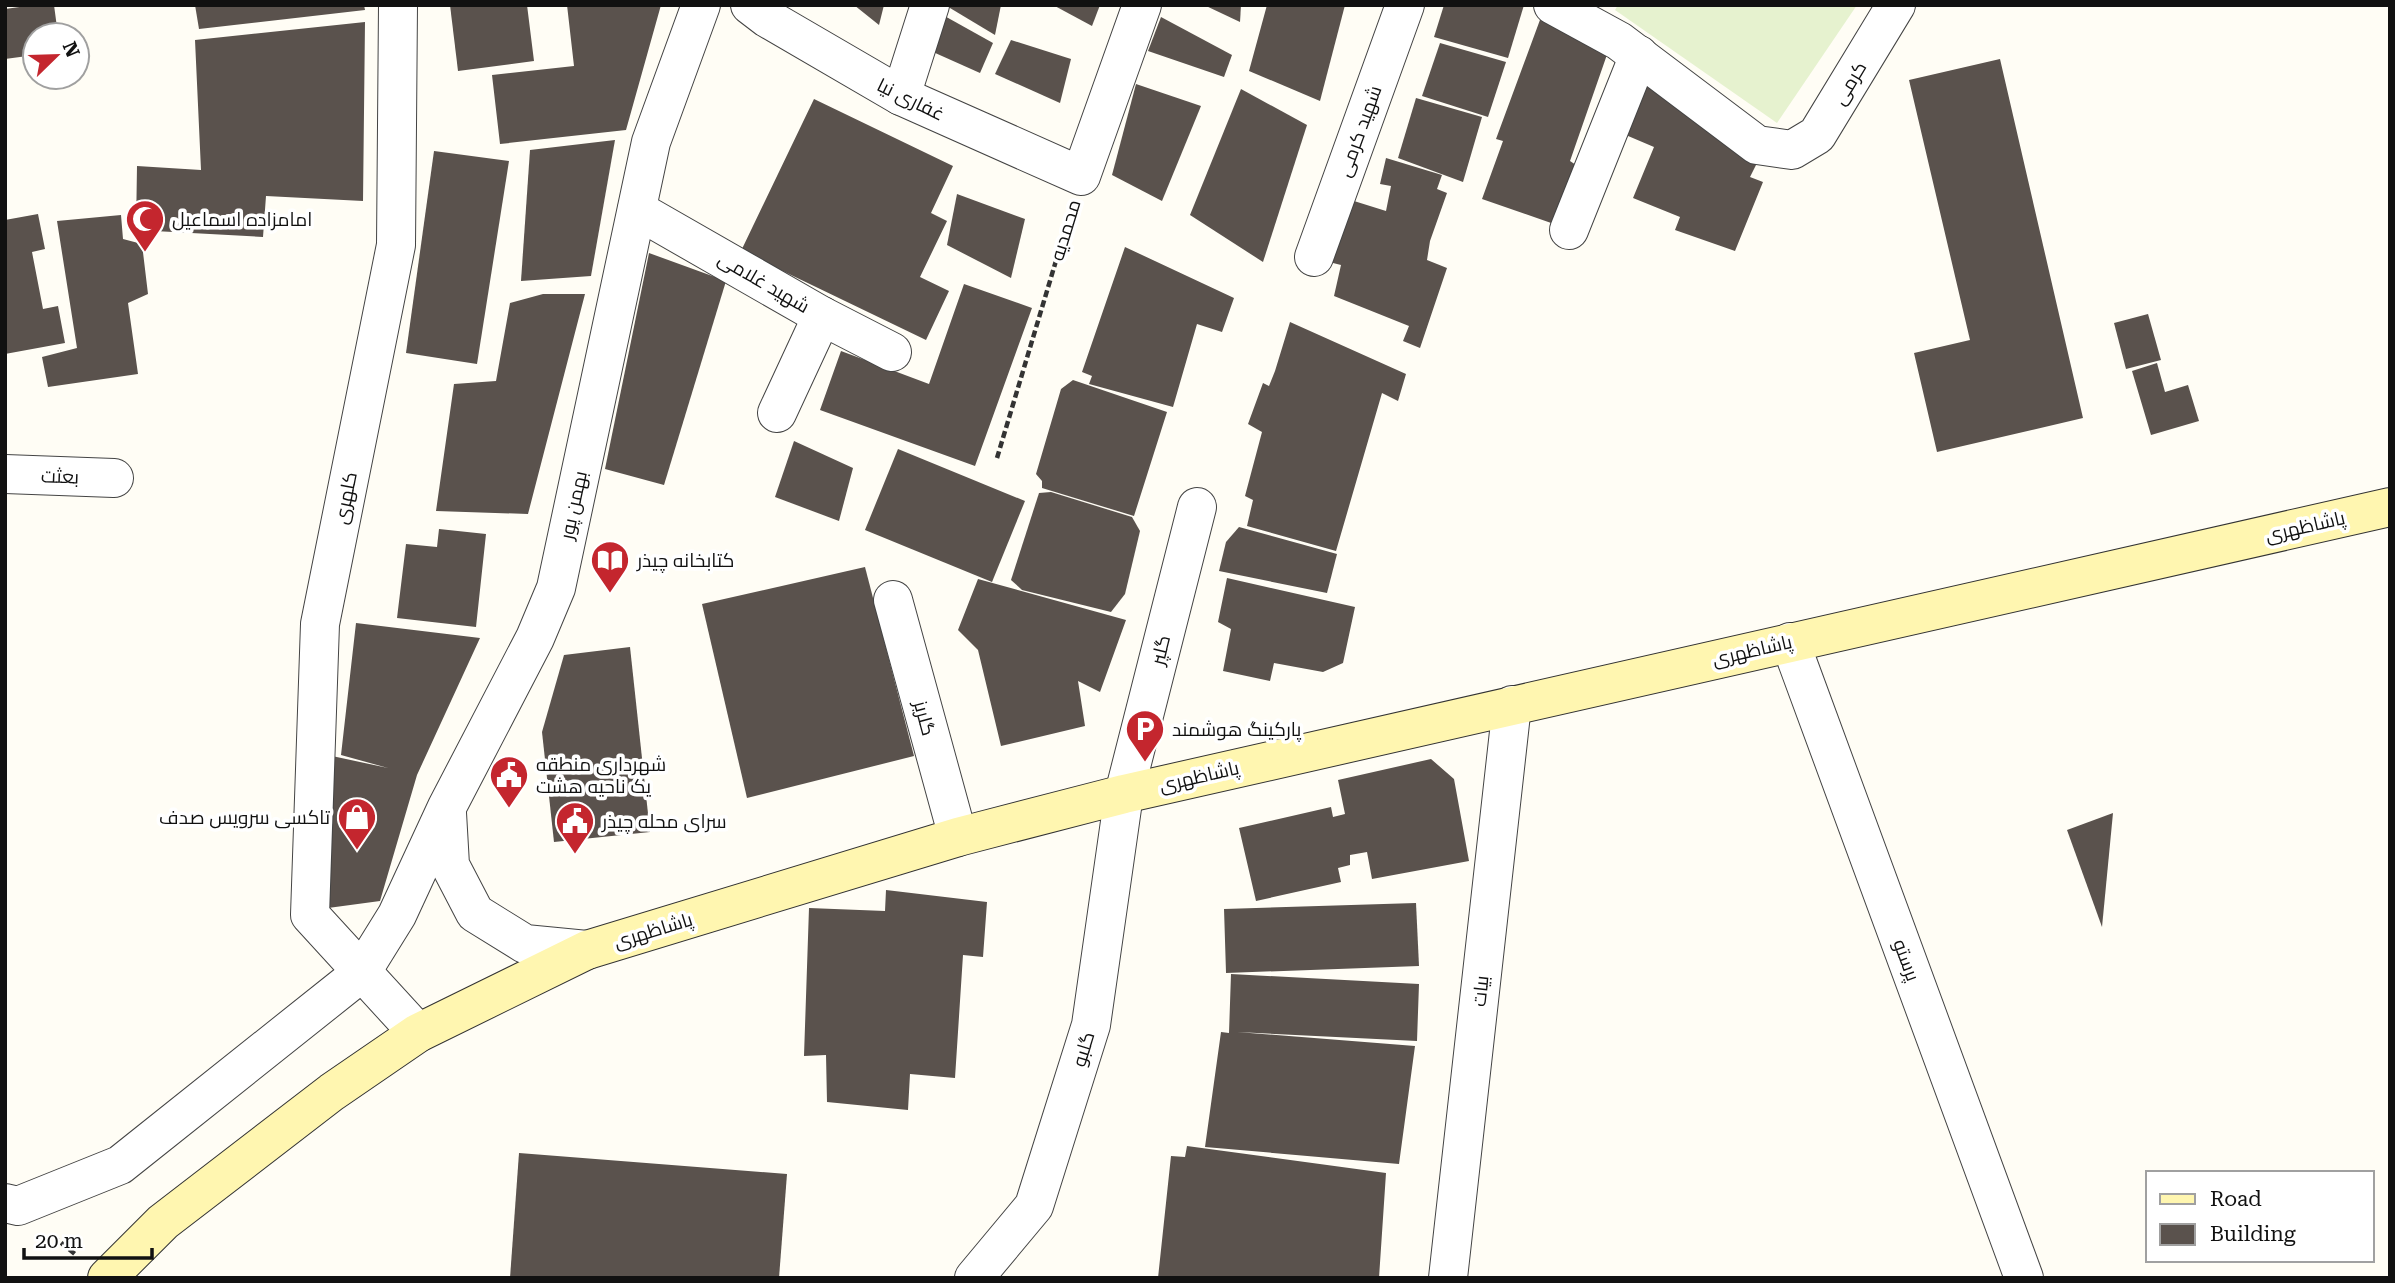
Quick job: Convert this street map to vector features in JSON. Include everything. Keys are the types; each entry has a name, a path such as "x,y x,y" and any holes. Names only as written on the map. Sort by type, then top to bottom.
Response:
{"main road":[{"name":"پاشاظهری","path":"94,1269 163,1222 332,1092 418,1033 587,950 957,837 1124,794 2390,507"}],"street":[{"name":"کلهری","path":"398,5 396,245 320,624 310,915 418,1033"},
{"name":"بهمن پور","path":"11,1205 120,1165 361,972 397,915 447,807 535,638 556,588 651,142 701,5"},
{"name":"غفاری نیا","path":"750,5 767,18 901,96 1081,176"},
{"path":"901,96 930,5"},
{"name":"محمدیه","path":"1081,176 1142,5"},
{"name":"شهید کرمی","path":"1314,257 1405,5"},
{"path":"1553,5 1639,55 1569,230"},
{"name":"کرمی","path":"1639,55 1757,145 1792,150 1816,135 1896,5"},
{"name":"شهید غلامی","path":"636,210 822,316 892,352"},
{"path":"777,413 822,316"},
{"name":"بعثت","path":"5,474 114,478"},
{"name":"گلپر","path":"1124,794 1197,507"},
{"name":"گلریز","path":"893,600 957,837"},
{"name":"پرستو","path":"1790,642 2024,1278"},
{"name":"بیات","path":"1448,1278 1513,705"},
{"name":"گلبو","path":"974,1278 1034,1206 1091,1025 1124,794"},
{"path":"447,807 450,864 475,913 525,944 587,950"}],"path":[{"name":"محمدیه","path":"997,458 1081,176"},
{"path":"11,1205 94,1269"}],"green space":[{"path":"1618,5 1857,5 1777,123 1615,10"}],"building":[{"path":"54,5 56,21 21,21 21,57 5,59 5,9"},
{"path":"195,5 364,5 365,10 199,29"},
{"path":"450,5 527,5 534,61 458,71"},
{"path":"567,5 661,5 626,130 500,144 492,75 574,66"},
{"path":"854,5 884,5 879,25"},
{"path":"945,5 1001,5 995,35"},
{"path":"1053,5 1100,5 1092,26"},
{"path":"1204,5 1241,5 1240,22"},
{"path":"1267,5 1345,5 1320,101 1249,71"},
{"path":"1444,5 1524,5 1508,58 1434,37"},
{"path":"1544,9 1610,46 1570,161 1576,165 1554,224 1482,199 1503,141 1496,139"},
{"path":"941,14 993,43 980,73 933,52"},
{"path":"1161,17 1232,55 1224,77 1148,51"},
{"path":"365,22 363,201 266,196 263,237 136,230 137,166 201,170 195,40"},
{"path":"1011,40 1071,59 1060,103 995,74"},
{"path":"1440,43 1506,62 1488,117 1422,96"},
{"path":"2000,59 2083,418 1937,452 1914,353 1970,340 1909,80"},
{"path":"1638,68 1758,161 1750,177 1763,182 1735,251 1675,230 1680,217 1633,198 1654,147 1614,130"},
{"path":"1136,84 1201,106 1162,201 1112,175"},
{"path":"1241,89 1307,125 1263,262 1190,215"},
{"path":"1416,98 1482,117 1463,182 1398,158"},
{"path":"814,99 953,166 931,213 947,221 920,277 949,291 926,340 741,251"},
{"path":"615,140 591,276 521,281 530,150"},
{"path":"434,151 509,161 477,364 406,353"},
{"path":"1386,158 1442,175 1437,189 1447,193 1430,241 1427,260 1447,268 1420,348 1403,341 1409,326 1334,296 1341,265 1329,262 1354,201 1386,211 1391,186 1380,184"},
{"path":"957,194 1025,219 1011,278 947,245"},
{"path":"38,214 45,249 32,252 43,309 58,306 65,343 5,354 5,220"},
{"path":"121,215 123,239 142,244 148,294 128,303 138,374 48,387 42,357 77,348 57,221"},
{"path":"1125,247 1234,298 1222,332 1197,324 1173,407 1089,384 1092,376 1082,372"},
{"path":"649,253 726,281 664,485 605,469"},
{"path":"964,284 1032,308 975,466 820,410 841,351 929,384"},
{"path":"543,294 585,294 528,514 436,511 454,384 496,381 510,303"},
{"path":"2148,314 2161,360 2126,369 2114,323"},
{"path":"1290,322 1406,374 1398,401 1382,393 1336,551 1247,526 1253,500 1245,496 1262,432 1248,424 1263,383 1269,386"},
{"path":"2157,363 2165,392 2188,385 2199,421 2151,435 2132,371"},
{"path":"1073,380 1167,412 1134,516 1042,488 1042,481 1036,474 1061,389"},
{"path":"794,441 853,468 839,521 775,497"},
{"path":"898,449 1025,501 992,582 865,530"},
{"path":"1051,492 1132,517 1140,531 1125,594 1111,612 1022,590 1011,580 1039,493"},
{"path":"1239,527 1337,554 1327,593 1219,571 1226,542"},
{"path":"439,529 486,534 476,627 397,618 406,544 437,547"},
{"path":"865,567 914,756 747,798 702,604"},
{"path":"1227,578 1355,607 1343,663 1323,672 1274,663 1270,681 1223,671 1231,629 1218,622"},
{"path":"978,579 1126,620 1100,692 1078,681 1085,726 1001,746 978,650 958,630"},
{"path":"356,623 480,638 417,775 380,901 328,908 332,756 388,768 341,755"},
{"path":"630,647 650,832 554,842 542,732 564,655"},
{"path":"1431,759 1454,779 1469,861 1372,879 1367,852 1350,855 1350,865 1338,868 1341,882 1256,901 1239,828 1331,807 1333,817 1345,814 1338,780"},
{"path":"2113,813 2102,927 2067,830"},
{"path":"886,890 987,902 983,957 963,955 955,1078 910,1074 908,1110 827,1102 826,1055 804,1056 809,908 885,911"},
{"path":"1416,903 1419,966 1226,973 1224,909"},
{"path":"1231,974 1419,984 1417,1041 1237,1032 1415,1046 1399,1164 1205,1147 1221,1032 1229,1033"},
{"path":"1187,1146 1386,1173 1379,1278 1158,1278 1171,1156 1185,1157"},
{"path":"519,1153 787,1174 779,1278 510,1278"}],"place":[{"name":"امامزاده اسماعیل","path":"145,253"},
{"name":"کتابخانه چیذر","path":"610,594"},
{"name":"پارکینگ هوشمند","path":"1145,763"},
{"name":"شهرداری منطقه یک ناحیه هشت","path":"509,809"},
{"name":"تاکسی سرویس صدف","path":"357,851"},
{"name":"سرای محله چیذر","path":"575,855"}]}
